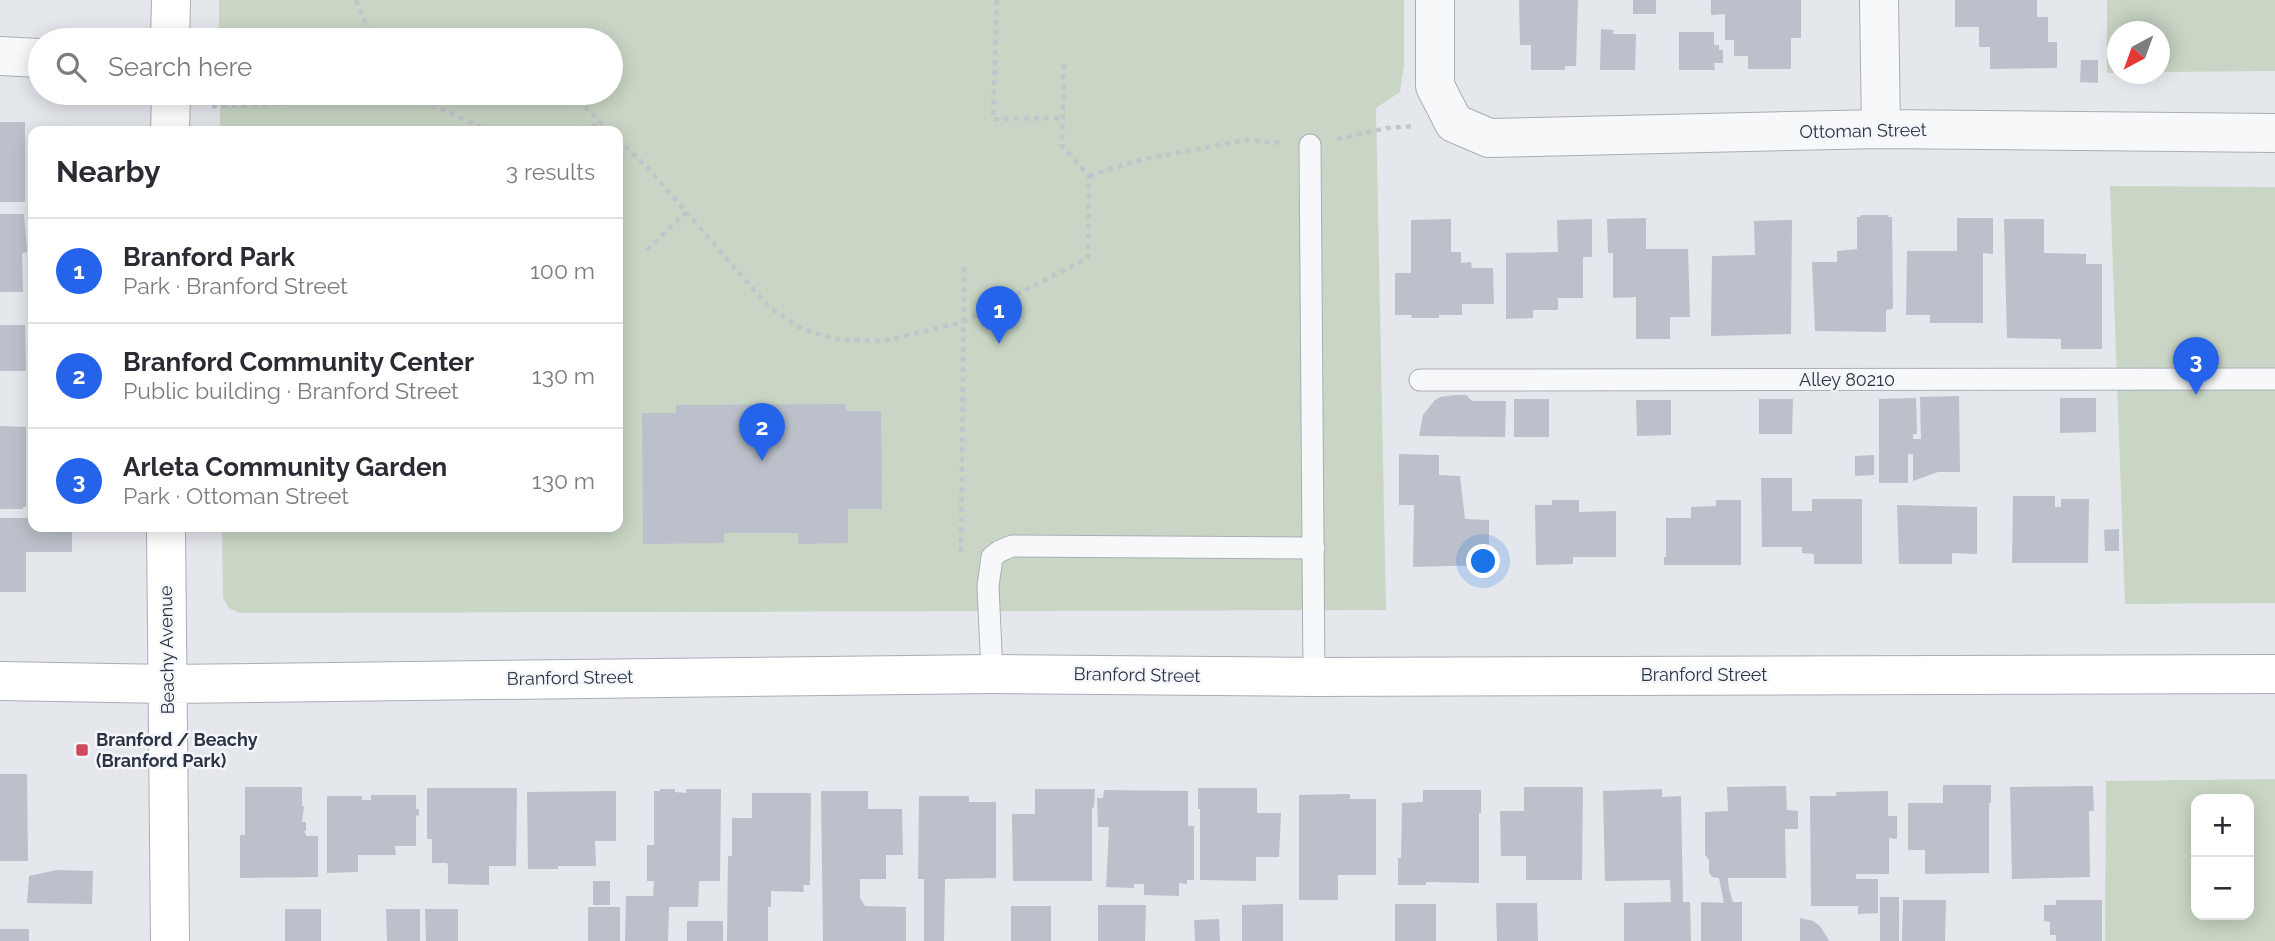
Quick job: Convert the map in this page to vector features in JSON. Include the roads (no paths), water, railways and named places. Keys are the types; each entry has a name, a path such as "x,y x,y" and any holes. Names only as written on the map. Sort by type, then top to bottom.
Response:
{"main road":[{"path":"170,28 171,0"},
{"path":"170,126 171,105"},
{"name":"Beachy Avenue","path":"166,532 170,941"},
{"name":"Branford Street","path":"0,681 167,684 992,674 1314,677 2275,674"}],"street":[{"name":"Ottoman Street","path":"1435,0 1435,86 1454,123 1489,138 1881,129 2275,133"},
{"path":"1880,0 1881,129"},
{"path":"0,57 28,58"}],"lane":[{"path":"1311,145 1314,677"},
{"name":"Alley 80210","path":"1420,380 2275,379"},
{"path":"992,674 988,586 990,565 992,557 1012,546 1314,548"}],"place":[{"name":"Branford Park","path":"999,344"},
{"name":"Arleta Community Garden","path":"2196,395"},
{"name":"Branford Community Center","path":"762,461"},
{"name":"Branford / Beachy (Branford Park)","path":"82,750"}]}
